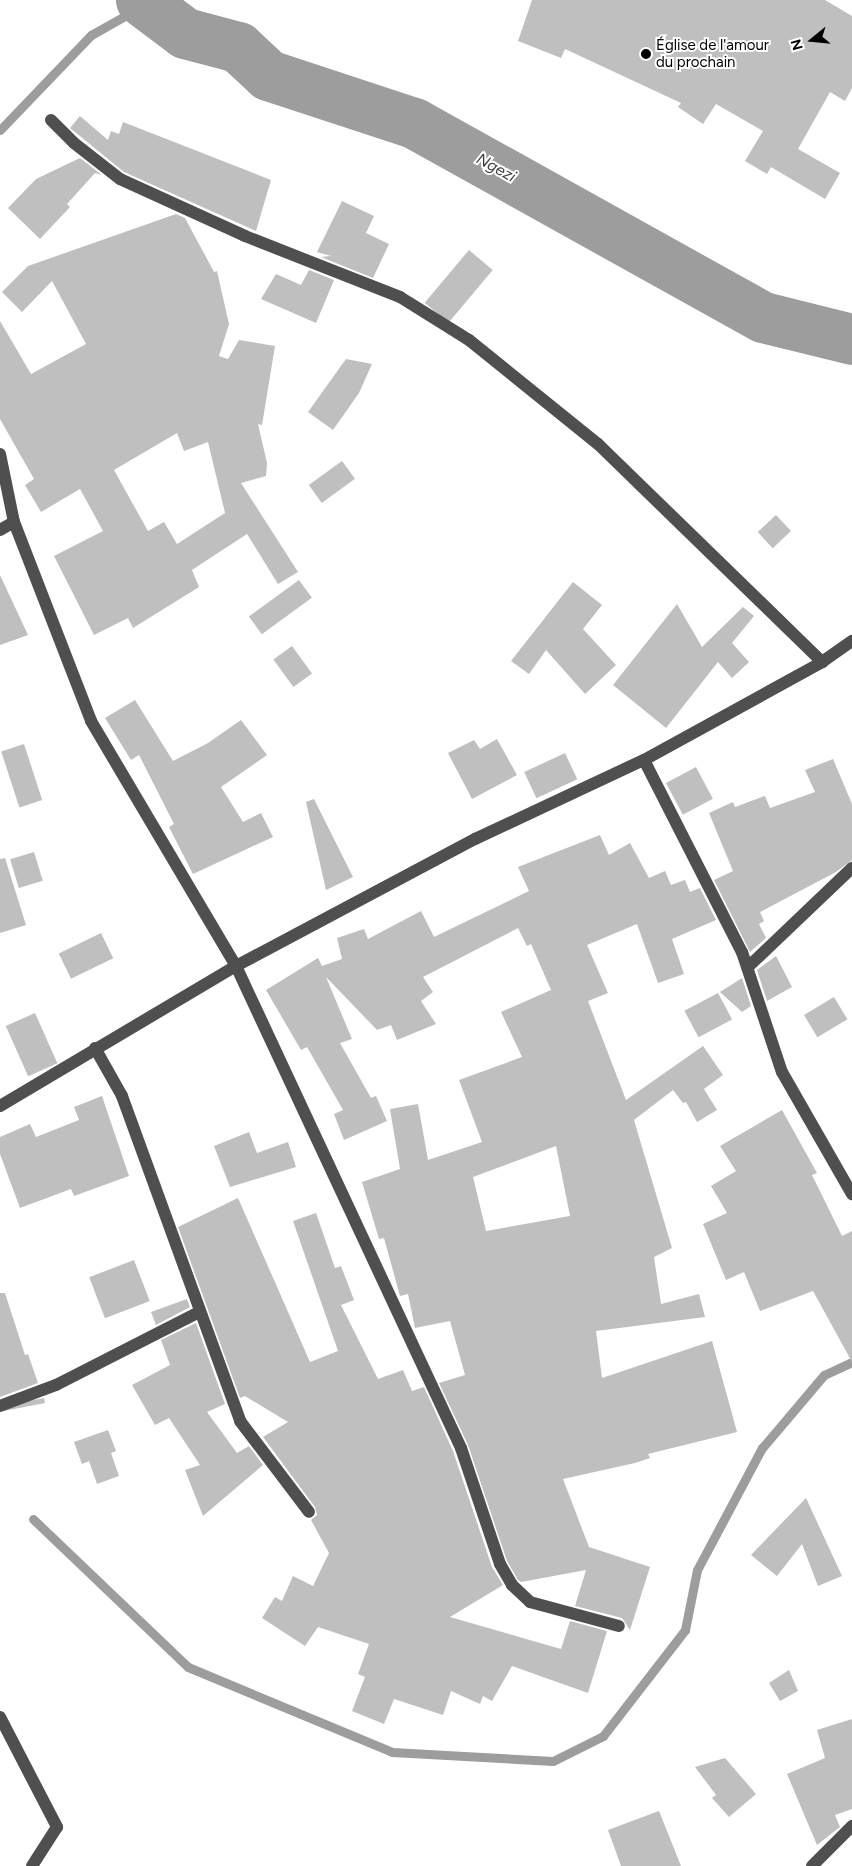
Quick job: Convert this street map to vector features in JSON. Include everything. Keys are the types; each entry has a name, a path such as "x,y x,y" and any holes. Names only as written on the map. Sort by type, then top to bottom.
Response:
{"street":[{"path":"51,120 74,143 120,179 245,236 400,297 469,340 598,444 822,662"},
{"path":"0,454 14,522 91,721 236,966 461,1448 500,1564 508,1578 530,1602 619,1626"},
{"path":"0,530 14,522"},
{"path":"0,1106 236,966 474,839 644,760 822,662 852,640"},
{"path":"644,760 748,967 782,1072 852,1194"},
{"path":"748,967 852,868"},
{"path":"95,1048 122,1096 240,1421 309,1512"},
{"path":"0,1406 56,1385 199,1312"},
{"path":"0,1717 57,1827 32,1866"},
{"path":"812,1866 852,1826"}],"building":[{"path":"532,0 825,0 852,16 852,88 845,101 830,92 798,149 840,173 825,199 771,167 767,174 745,161 763,131 716,104 703,124 678,107 681,103 565,49 561,58 518,41"},
{"path":"80,116 108,140 111,131 119,134 123,122 271,180 256,231 124,172 70,128"},
{"path":"80,158 102,175 95,173 67,204 70,207 40,239 8,208 36,179"},
{"path":"342,201 374,216 366,233 389,244 373,278 321,257 331,256 317,252"},
{"path":"176,214 185,218 214,272 217,271 229,324 219,356 228,359 239,340 275,346 262,425 258,424 267,463 266,476 241,483 298,572 278,584 247,534 192,570 199,587 133,628 128,618 94,635 54,556 103,531 80,489 41,512 25,485 34,479 0,419 0,321 31,374 86,344 52,281 22,312 2,292 28,266","holes":["177,433 184,451 208,442 225,513 177,544 164,522 148,531 114,470"]},
{"path":"469,250 493,270 448,323 425,303"},
{"path":"309,270 334,280 316,323 261,299 276,274 301,285"},
{"path":"346,359 372,364 359,393 333,430 308,412"},
{"path":"342,461 355,479 322,503 309,485"},
{"path":"776,515 791,531 773,548 758,532"},
{"path":"0,575 28,635 0,645"},
{"path":"299,580 312,598 262,634 249,616"},
{"path":"573,582 602,605 583,629 616,665 585,694 546,650 529,674 511,661"},
{"path":"677,604 702,647 743,607 754,616 732,643 749,662 732,678 718,662 666,728 613,685"},
{"path":"292,646 312,674 293,687 273,660"},
{"path":"135,700 173,761 208,743 241,720 267,755 221,787 243,822 261,813 273,837 193,874 169,827 174,824 139,755 131,760 105,718"},
{"path":"497,739 517,775 472,799 448,753 474,740 480,749"},
{"path":"24,744 42,800 19,808 1,751"},
{"path":"565,753 577,779 536,798 524,772"},
{"path":"833,759 852,804 852,860 836,872 760,912 764,921 759,924 766,938 750,952 714,880 733,871 709,813 733,802 735,807 765,796 770,808 815,792 805,770"},
{"path":"696,767 713,799 683,815 666,783"},
{"path":"314,799 353,877 326,890 306,802"},
{"path":"600,835 609,855 630,843 649,878 665,871 671,885 685,880 690,892 700,888 716,920 672,939 684,974 658,983 637,924 587,945 608,993 588,1001 626,1100 703,1046 723,1075 704,1089 717,1110 697,1122 686,1102 683,1103 673,1090 634,1120 672,1248 654,1257 661,1304 699,1294 705,1317 596,1331 602,1378 712,1341 737,1432 648,1454 650,1458 635,1463 563,1479 589,1547 650,1567 630,1630 622,1618 575,1606 586,1570 521,1582 518,1580 507,1561 468,1445 439,1383 465,1375 450,1321 415,1328 408,1294 400,1296 384,1238 379,1239 362,1182 400,1169 390,1109 418,1104 428,1160 482,1142 459,1080 522,1057 501,1012 551,990 531,944 527,946 518,928 423,977 433,992 421,1001 436,1024 397,1040 391,1025 377,1030 326,977 352,1039 340,1043 371,1098 376,1096 387,1121 344,1140 334,1114 343,1110 307,1047 301,1050 266,990 318,958 322,966 342,959 337,938 364,929 368,939 421,911 434,937 529,891 518,867","holes":["556,1146 570,1216 486,1231 473,1177"]},
{"path":"34,852 43,881 19,888 10,859"},
{"path":"5,858 26,925 0,933 0,859"},
{"path":"101,933 113,958 71,979 59,954"},
{"path":"776,956 792,987 767,1001 757,970"},
{"path":"742,978 751,1006 742,1012 720,992"},
{"path":"718,993 732,1019 699,1037 684,1011"},
{"path":"834,997 847,1019 817,1037 804,1015"},
{"path":"35,1013 57,1063 28,1076 6,1026"},
{"path":"102,1096 129,1176 74,1196 71,1189 20,1208 0,1154 0,1137 30,1124 36,1137 79,1120 74,1107"},
{"path":"782,1110 817,1173 812,1175 842,1236 852,1231 852,1362 813,1291 760,1311 744,1272 726,1280 703,1224 727,1213 711,1186 736,1171 720,1146"},
{"path":"249,1132 257,1153 288,1142 296,1167 230,1187 214,1146"},
{"path":"238,1198 310,1362 338,1351 293,1221 316,1213 335,1268 341,1266 354,1300 341,1305 378,1379 403,1370 412,1391 424,1387 453,1451 492,1567 503,1585 450,1617 561,1649 570,1621 607,1631 588,1693 512,1666 492,1701 483,1696 480,1704 451,1691 443,1715 394,1699 384,1724 352,1711 365,1677 358,1674 369,1644 318,1627 305,1646 262,1618 275,1597 282,1601 293,1576 313,1586 329,1553 311,1520 317,1515 315,1507 263,1437 288,1422 245,1396 240,1398 178,1227"},
{"path":"134,1260 150,1301 105,1318 89,1277"},
{"path":"0,1293 5,1293 25,1355 28,1354 38,1383 0,1397"},
{"path":"187,1299 190,1307 156,1325 151,1312"},
{"path":"196,1323 225,1404 207,1412 237,1453 249,1446 263,1465 203,1516 185,1470 200,1465 169,1418 155,1425 132,1385 170,1365 161,1340"},
{"path":"44,1398 45,1403 0,1412 0,1407"},
{"path":"108,1430 116,1451 111,1453 119,1476 97,1484 89,1461 82,1464 74,1442"},
{"path":"806,1498 842,1576 818,1586 802,1544 777,1576 751,1555"},
{"path":"789,1670 798,1691 780,1701 769,1683"},
{"path":"852,1719 852,1809 835,1815 840,1827 817,1845 787,1774 825,1758 817,1730"},
{"path":"725,1758 756,1794 729,1817 712,1798 716,1795 695,1767"},
{"path":"659,1811 681,1866 621,1866 608,1830"}],"waterway":[{"name":"Ngezi","path":"141,0 185,33 238,47 268,75 414,123 763,317 852,339"},
{"path":"0,130 91,35 146,4"},
{"path":"33,1519 188,1667 392,1752 553,1761 603,1736 685,1630 697,1570 762,1448 824,1375 852,1362"}],"place":[{"name":"Église de l'amour du prochain","path":"646,54"}]}
